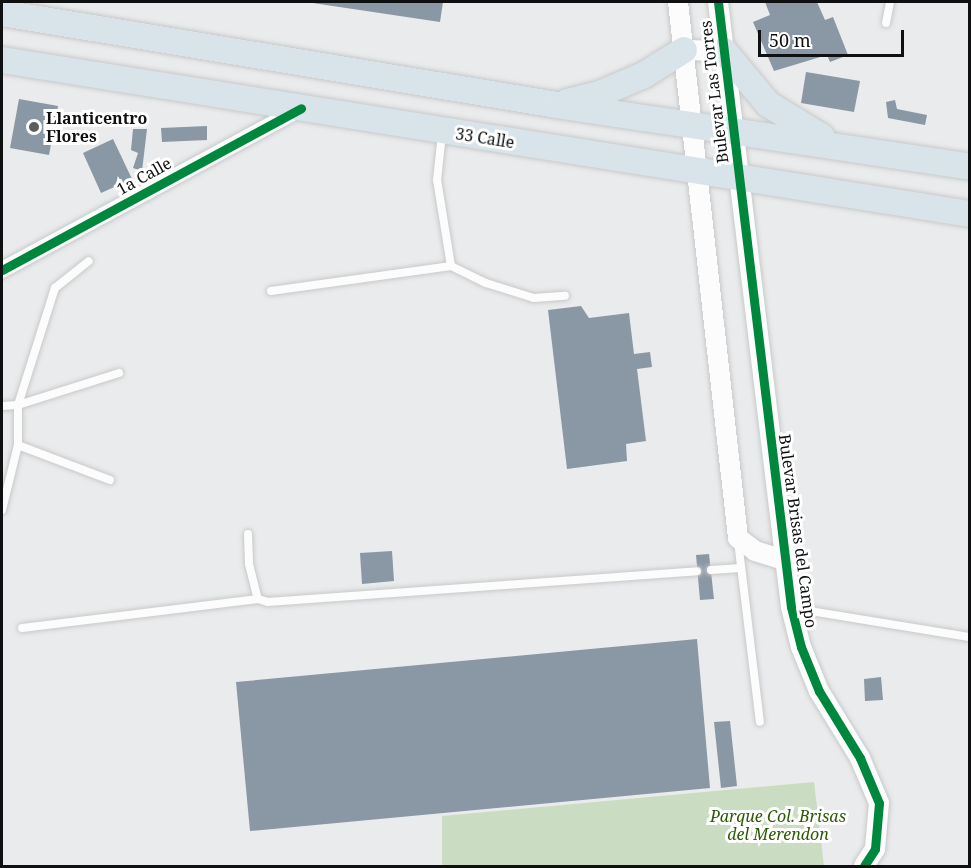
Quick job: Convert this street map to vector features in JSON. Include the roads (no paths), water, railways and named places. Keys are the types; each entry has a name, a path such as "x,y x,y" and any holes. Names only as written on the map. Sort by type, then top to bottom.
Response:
{"main road":[{"path":"2,13 557,105 969,167"},
{"path":"557,105 602,93 645,75 684,50"},
{"path":"724,51 744,80 768,104 797,125 862,150"},
{"name":"33 Calle","path":"2,60 969,214"}],"street":[{"name":"Bulevar Las Torres","path":"678,2 697,171"},
{"name":"Bulevar Las Torres","path":"718,2 740,179"},
{"path":"684,50 724,51"},
{"name":"1a Calle","path":"2,270 301,108"},
{"path":"697,171 738,538"},
{"name":"Bulevar Brisas del Campo","path":"740,179 791,608 801,648 819,691 871,779 879,803 875,849 864,867"},
{"name":"Bulevar Brisas del Campo","path":"738,538 755,551 785,560"}],"lane":[{"path":"886,23 890,2"},
{"path":"442,131 437,180 451,266"},
{"path":"2,510 18,445 18,405 55,288 90,261"},
{"path":"271,291 451,266 486,283 534,298 565,296"},
{"path":"2,406 18,405 118,374"},
{"path":"18,445 110,480"},
{"path":"248,534 249,564 258,599"},
{"path":"738,538 760,722"},
{"path":"711,570 741,568"},
{"path":"22,628 258,599 268,602 697,571"},
{"path":"791,608 969,637"}],"place":[{"name":"Llanticentro Flores","path":"34,127"}],"park label":[{"name":"Parque Col. Brisas del Merendon","path":"778,825"}]}
